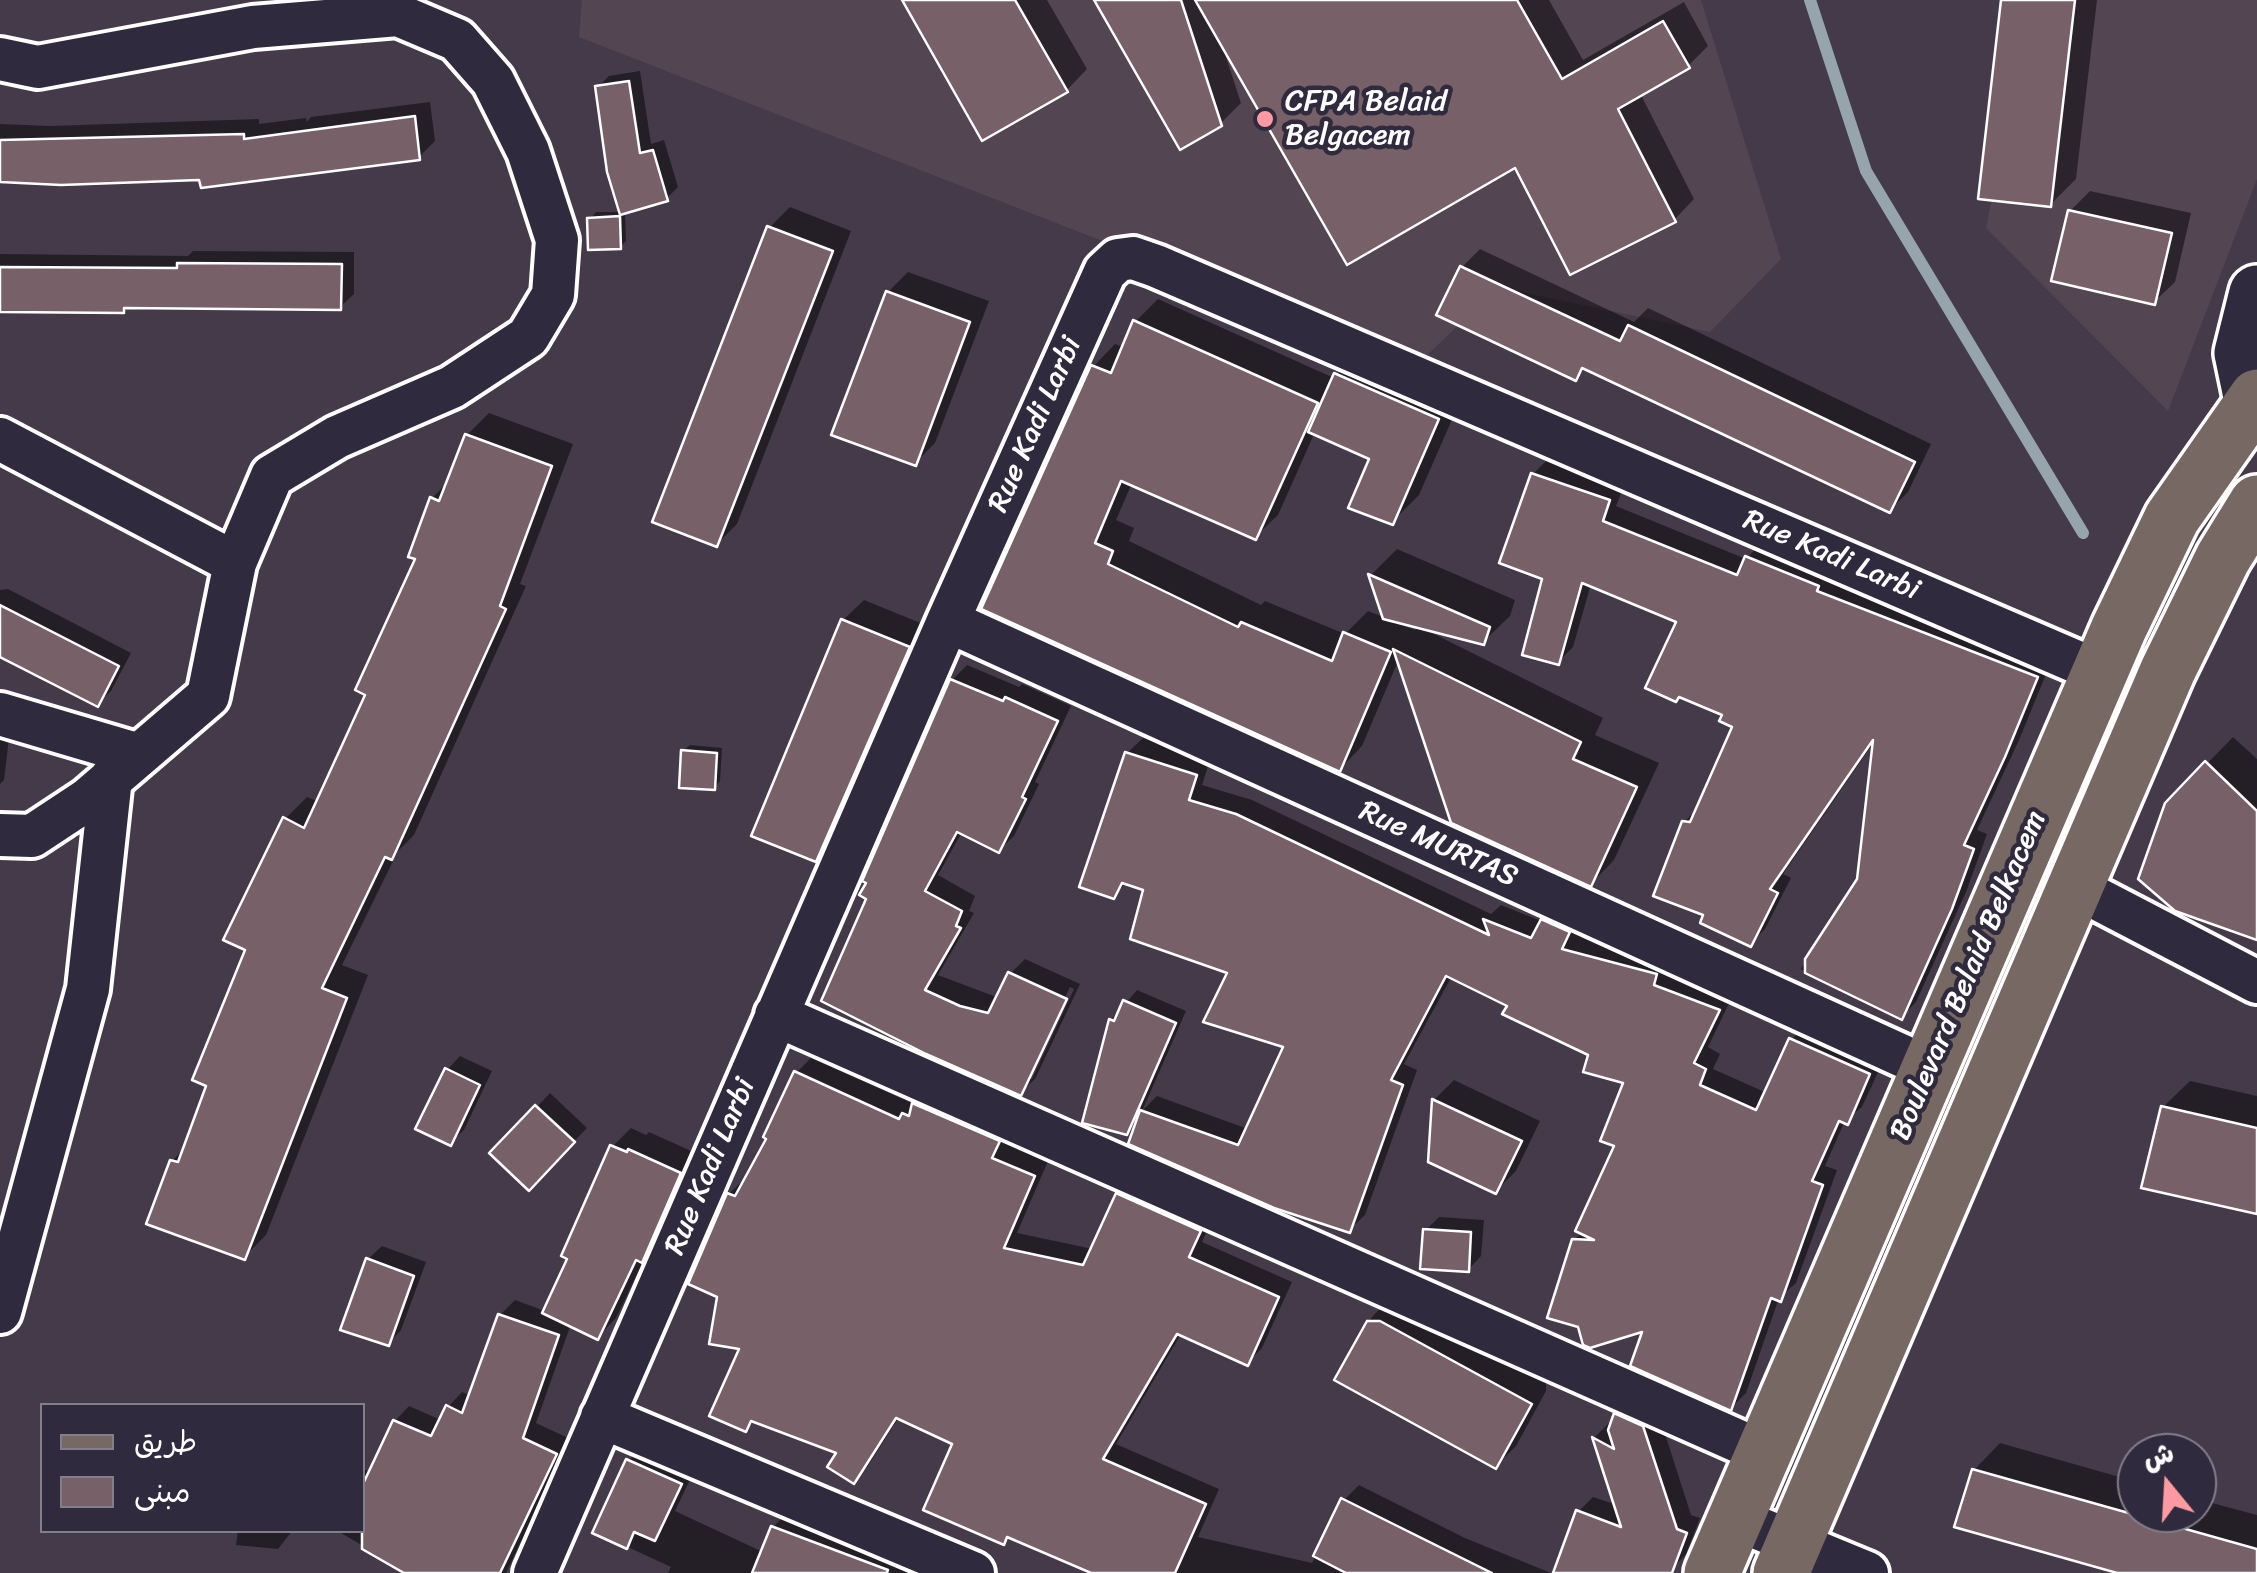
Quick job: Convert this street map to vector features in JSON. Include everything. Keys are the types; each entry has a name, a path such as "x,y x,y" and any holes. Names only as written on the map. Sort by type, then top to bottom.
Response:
{"main road":[{"name":"Boulevard Belaid Belkacem","path":"1712,1573 2109,650 2172,518 2255,403"},
{"name":"Boulevard Belaid Belkacem","path":"1788,1557 2168,670 2223,558 2257,503"}],"street":[{"path":"0,59 38,66 254,27 398,14 456,40 493,81 528,151 557,240 554,295 528,337 452,388 337,437 272,476 234,563 208,696 88,799 11,841"},
{"name":"Rue Kadi Larbi","path":"535,1573 948,621 1105,272 1118,260 1133,258 2109,650"},
{"path":"2255,403 2242,353 2257,293"},
{"path":"0,438 234,563"},
{"name":"Rue MURTAS","path":"948,621 1929,1068"},
{"path":"0,714 125,766"},
{"path":"0,1312 88,990 125,766"},
{"path":"2075,888 2257,982"},
{"path":"776,1016 1764,1452"},
{"path":"602,1418 973,1573"},
{"path":"1736,1519 1788,1557 1867,1573"}],"shaded area":[{"name":"CFPA Belaid Belgacem","path":"582,0 1701,0 1781,259 1710,332 1498,287 1418,364 579,37"},
{"path":"2031,0 2257,0 2257,179 2168,411 1986,228"}],"building":[{"path":"902,0 1015,0 1068,92 982,141"},
{"path":"1094,0 1181,0 1222,126 1180,150"},
{"path":"1195,0 1517,0 1562,79 1663,21 1690,68 1618,109 1676,222 1570,275 1515,168 1347,265"},
{"path":"2001,0 2075,0 2051,207 1978,199"},
{"path":"629,81 640,153 653,150 668,201 620,215 607,172 595,86"},
{"path":"415,116 420,160 201,188 199,180 61,185 0,182 0,140 244,134 244,139"},
{"path":"2068,210 2172,233 2155,305 2051,281"},
{"path":"620,216 621,249 588,250 587,218"},
{"path":"767,226 833,251 717,547 652,522"},
{"path":"177,263 342,264 341,310 124,308 124,313 0,312 0,267 177,268"},
{"path":"1460,266 1620,341 1628,325 1915,462 1890,513 1582,368 1576,381 1436,315"},
{"path":"886,291 970,322 916,466 831,435"},
{"path":"1133,320 1318,403 1256,540 1121,481 1095,543 1113,551 1108,564 1238,627 1241,622 1332,661 1343,632 1391,652 1340,772 981,609 1091,365 1111,373"},
{"path":"1334,373 1439,419 1393,525 1348,508 1369,459 1308,432"},
{"path":"465,434 552,466 500,606 506,609 392,860 385,857 322,988 347,998 245,1260 146,1224 170,1160 178,1162 206,1086 192,1080 245,950 223,940 283,817 304,828 365,695 355,690 415,559 408,557 430,497 439,501"},
{"path":"1531,473 1610,500 1603,521 1737,575 1745,556 1819,586 1817,591 2038,677 1964,845 1974,849 1952,909 1902,1020 1805,973 1805,959 1857,879 1873,740 1770,889 1778,893 1751,947 1700,923 1703,915 1653,896 1682,821 1690,822 1732,727 1719,721 1722,715 1645,688 1676,622 1582,583 1559,665 1522,655 1542,579 1499,563"},
{"path":"1368,574 1490,627 1484,645 1383,619"},
{"path":"0,605 119,666 98,707 0,657"},
{"path":"841,619 910,647 816,862 751,836"},
{"path":"1393,649 1581,742 1573,759 1637,787 1591,887 1451,823"},
{"path":"950,679 1003,701 1005,697 1058,721 999,853 957,832 925,891 962,911 956,926 961,928 925,990 960,1006 988,1013 1008,972 1067,999 1021,1096 821,1001 866,899 859,895 866,883 862,881"},
{"path":"681,750 717,753 715,790 679,788"},
{"path":"1125,752 1197,775 1189,800 1236,814 1489,935 1483,919 1531,938 1541,919 1570,932 1562,949 1657,974 1654,985 1720,1010 1694,1063 1706,1069 1700,1085 1756,1110 1789,1038 1870,1074 1848,1125 1839,1121 1812,1181 1823,1185 1781,1302 1771,1298 1731,1411 1630,1366 1642,1332 1590,1348 1583,1345 1578,1327 1547,1318 1572,1239 1594,1240 1575,1231 1614,1146 1600,1141 1623,1083 1583,1072 1588,1055 1502,1014 1507,1006 1446,976 1391,1080 1403,1085 1350,1233 1274,1208 1128,1144 1140,1110 1238,1145 1283,1047 1203,1022 1227,973 1130,939 1143,890 1122,883 1114,899 1079,887"},
{"path":"2205,761 2257,811 2257,940 2175,911 2138,879 2165,803"},
{"path":"1123,1000 1176,1023 1127,1135 1082,1123 1109,1019 1114,1021"},
{"path":"445,1068 480,1085 451,1146 415,1129"},
{"path":"794,1071 899,1119 902,1113 909,1116 912,1103 1000,1141 992,1158 1035,1176 1004,1248 1083,1265 1116,1193 1201,1231 1189,1257 1279,1297 1248,1366 1177,1334 1103,1459 1206,1504 1175,1573 1091,1573 1007,1537 1004,1545 923,1510 952,1444 896,1418 854,1484 827,1467 836,1453 751,1421 746,1432 709,1416 739,1349 709,1344 717,1297 688,1284 727,1193 735,1196 766,1139 763,1137"},
{"path":"1432,1099 1522,1141 1496,1194 1428,1162"},
{"path":"535,1105 575,1142 529,1191 489,1153"},
{"path":"2161,1106 2257,1128 2257,1214 2141,1188"},
{"path":"610,1145 681,1173 642,1263 636,1260 598,1340 542,1313 567,1259 561,1256"},
{"path":"1423,1229 1471,1232 1469,1272 1420,1269"},
{"path":"366,1258 414,1276 389,1346 340,1330"},
{"path":"498,1314 559,1335 523,1438 557,1454 500,1573 404,1573 362,1549 365,1480 393,1420 431,1436 446,1405 462,1413"},
{"path":"1367,1321 1380,1321 1532,1404 1496,1469 1334,1380"},
{"path":"1614,1413 1643,1426 1677,1529 1687,1533 1672,1573 1553,1573 1576,1510 1621,1527 1592,1437 1614,1449 1608,1430"},
{"path":"626,1459 682,1484 655,1541 634,1532 627,1549 592,1533"},
{"path":"1972,1469 2117,1510 2117,1533 2200,1533 2257,1549 2257,1573 2117,1573 1954,1527"},
{"path":"1341,1498 1492,1573 1346,1573 1313,1556"},
{"path":"771,1526 888,1570 887,1573 752,1573"}],"waterway":[{"path":"1810,0 1866,171 2083,533"}],"place":[{"name":"CFPA Belaid Belgacem","path":"1265,119"}]}
